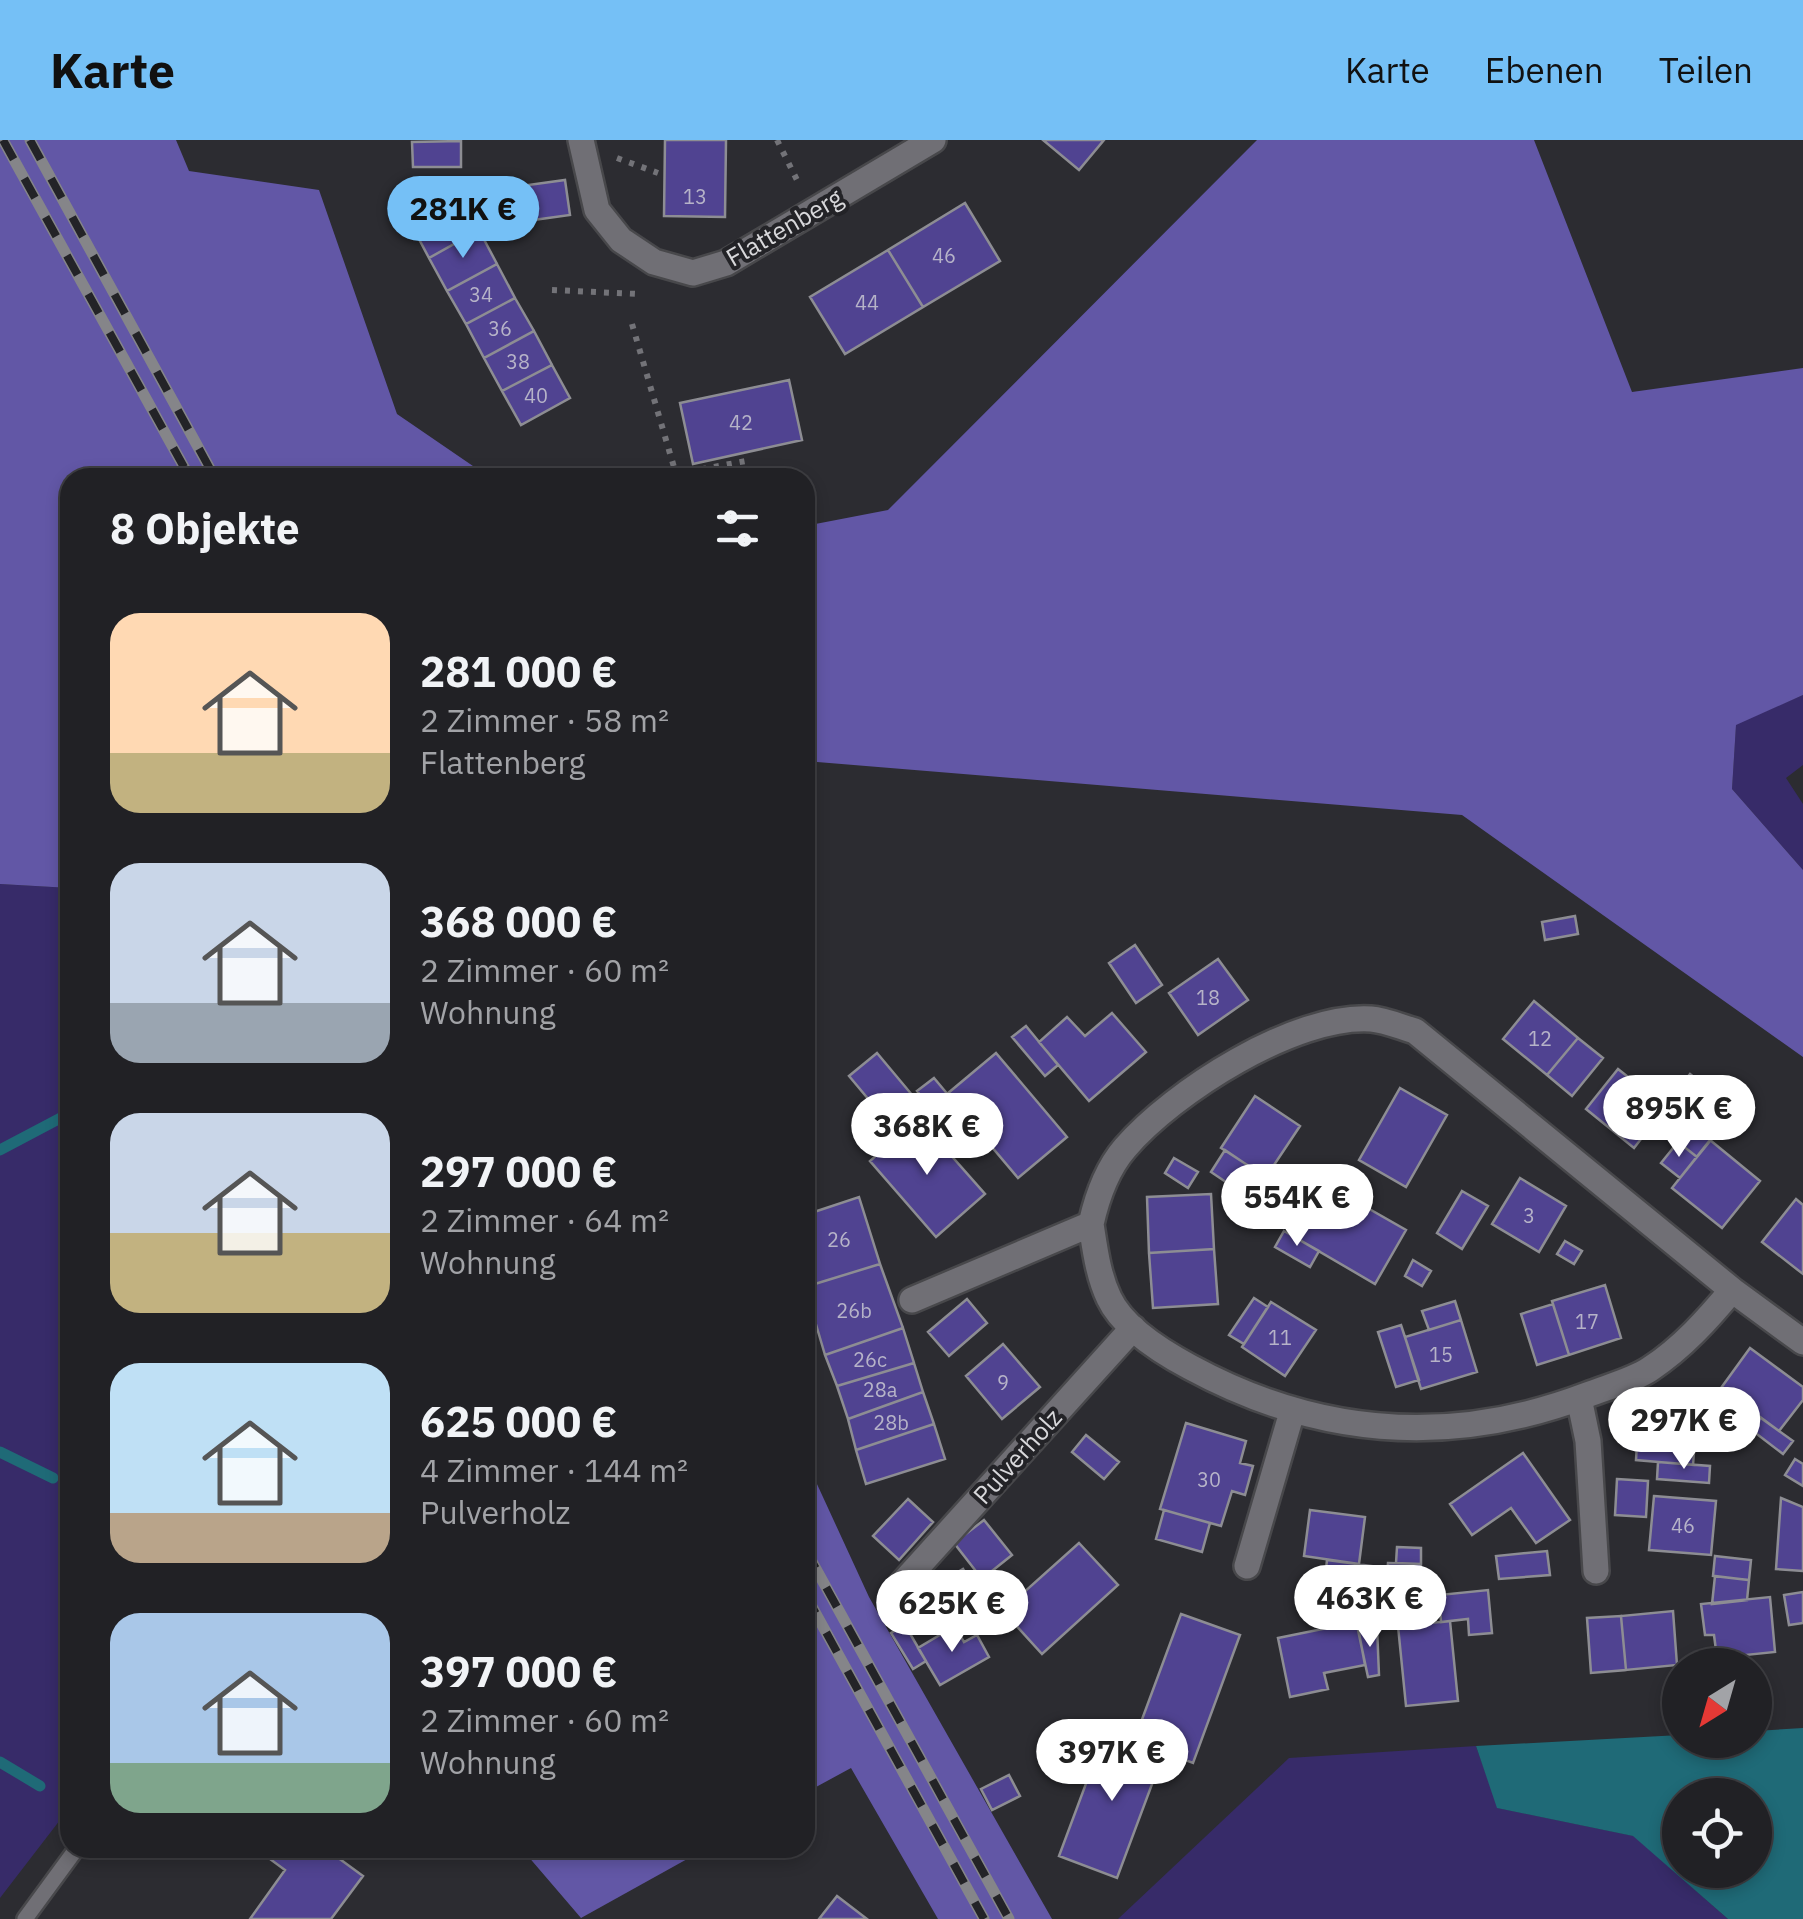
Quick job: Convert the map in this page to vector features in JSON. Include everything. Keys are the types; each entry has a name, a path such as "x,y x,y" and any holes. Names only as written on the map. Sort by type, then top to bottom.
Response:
{"street":[{"name":"Flattenberg","path":"582,140 597,210 621,240 654,262 693,273 726,262 934,140"},
{"path":"1732,1290 1702,1327 1648,1371 1518,1419 1460,1428 1392,1428 1292,1412 1226,1387 1174,1358 1133,1328 1110,1302 1097,1263 1091,1224 1099,1190 1124,1149 1170,1105 1277,1037 1326,1023 1372,1019 1415,1032 1732,1290 1803,1342"},
{"path":"912,1300 1091,1224"},
{"name":"Pulverholz","path":"901,1584 1133,1328"},
{"path":"1579,1398 1588,1441 1596,1571"},
{"path":"1247,1566 1292,1412"}],"lane":[{"path":"24,1919 70,1858"}],"path":[{"path":"776,140 813,212"},
{"path":"552,290 638,294"},
{"path":"632,324 674,468"},
{"path":"708,468 751,460"}],"shaded area":[{"path":"0,140 176,140 189,171 319,190 397,414 476,468 60,468 60,887 0,884"},
{"path":"1257,140 1534,140 1632,392 1803,368 1803,695 1736,725 1732,789 1803,870 1803,1057 1462,815 815,762 815,524 888,510"},
{"path":"1803,695 1803,765 1786,778 1803,804 1803,870 1732,789 1736,724"},
{"path":"0,884 60,887 60,1820 0,1898"},
{"path":"815,1480 869,1597 1052,1919 938,1919 851,1768 815,1788"},
{"path":"1476,1746 1498,1808 1634,1836 1662,1861 1662,1888 1693,1888 1728,1919 1118,1919 1289,1758"},
{"path":"530,1858 689,1858 581,1918"}],"water":[{"path":"1803,1728 1803,1919 1728,1919 1693,1888 1772,1888 1772,1778 1662,1778 1662,1861 1633,1836 1497,1808 1476,1746 1662,1736 1662,1758 1772,1758 1772,1730"}],"building":[{"path":"665,140 726,140 725,217 664,216"},
{"path":"1043,140 1104,140 1079,170"},
{"path":"461,141 461,167 413,167 412,142"},
{"path":"565,180 570,215 526,221 521,186"},
{"path":"461,197 479,230 429,258 411,224"},
{"path":"965,203 1000,261 923,307 888,250"},
{"path":"479,230 497,264 447,291 429,258"},
{"path":"888,250 923,307 845,354 810,297"},
{"path":"497,264 515,298 466,324 447,291"},
{"path":"515,298 534,331 484,358 466,324"},
{"path":"534,331 552,365 502,391 484,358"},
{"path":"552,365 570,398 521,425 502,391"},
{"path":"789,380 802,440 693,464 680,403"},
{"path":"1575,916 1578,934 1545,940 1542,922"},
{"path":"1135,945 1162,985 1136,1003 1109,963"},
{"path":"1218,959 1248,1000 1198,1035 1169,993"},
{"path":"1534,1001 1578,1038 1547,1075 1503,1039"},
{"path":"1112,1013 1146,1052 1089,1101 1039,1042 1067,1017 1085,1036"},
{"path":"1026,1026 1058,1065 1045,1076 1012,1037"},
{"path":"1578,1038 1603,1058 1572,1096 1547,1075"},
{"path":"877,1053 918,1102 890,1125 849,1076"},
{"path":"996,1053 1067,1137 1018,1178 947,1094"},
{"path":"1618,1069 1666,1107 1634,1148 1586,1109"},
{"path":"1690,1074 1716,1095 1690,1127 1664,1106"},
{"path":"934,1078 965,1115 948,1129 917,1091"},
{"path":"1400,1088 1447,1115 1406,1187 1359,1160"},
{"path":"1255,1096 1300,1126 1266,1177 1221,1148"},
{"path":"1709,1103 1728,1119 1697,1157 1678,1142"},
{"path":"918,1118 985,1194 936,1237 870,1161"},
{"path":"1710,1140 1760,1181 1722,1228 1672,1188"},
{"path":"1678,1142 1697,1157 1680,1178 1661,1163"},
{"path":"1225,1150 1262,1175 1248,1197 1211,1172"},
{"path":"1174,1158 1198,1172 1188,1188 1165,1173"},
{"path":"1520,1178 1566,1206 1539,1252 1492,1224"},
{"path":"1329,1186 1406,1230 1375,1284 1298,1239"},
{"path":"1462,1191 1488,1206 1462,1249 1437,1233"},
{"path":"1211,1194 1214,1249 1149,1253 1147,1197"},
{"path":"859,1197 880,1264 815,1284 815,1212"},
{"path":"1796,1199 1803,1205 1803,1274 1762,1242"},
{"path":"1284,1231 1319,1251 1310,1267 1275,1247"},
{"path":"1565,1241 1582,1251 1574,1264 1557,1254"},
{"path":"1214,1249 1218,1304 1153,1308 1149,1253"},
{"path":"1413,1260 1431,1271 1422,1286 1405,1276"},
{"path":"880,1264 903,1328 825,1355 815,1321 815,1284"},
{"path":"1605,1285 1621,1338 1569,1355 1552,1301"},
{"path":"1254,1298 1268,1307 1244,1344 1229,1335"},
{"path":"967,1299 987,1323 949,1356 928,1332"},
{"path":"1455,1301 1461,1320 1429,1330 1422,1311"},
{"path":"1271,1302 1316,1330 1285,1376 1242,1347"},
{"path":"1553,1304 1569,1355 1537,1365 1521,1314"},
{"path":"1461,1320 1477,1372 1421,1389 1405,1337"},
{"path":"1401,1325 1419,1380 1396,1387 1378,1332"},
{"path":"903,1328 914,1363 837,1386 825,1355"},
{"path":"1003,1344 1040,1387 1002,1419 966,1376"},
{"path":"1750,1348 1803,1387 1803,1400 1779,1431 1721,1388"},
{"path":"914,1363 923,1392 848,1419 837,1386"},
{"path":"923,1392 934,1424 856,1450 848,1419"},
{"path":"1639,1410 1697,1414 1693,1465 1636,1460"},
{"path":"1758,1416 1793,1441 1783,1454 1749,1428"},
{"path":"1186,1423 1246,1441 1240,1463 1253,1466 1245,1495 1232,1491 1221,1526 1160,1509"},
{"path":"934,1424 945,1459 866,1484 856,1450"},
{"path":"1086,1435 1119,1462 1104,1479 1072,1452"},
{"path":"1523,1453 1570,1520 1536,1543 1511,1508 1472,1535 1450,1504"},
{"path":"1795,1459 1803,1464 1803,1486 1785,1475"},
{"path":"1658,1462 1710,1466 1709,1483 1657,1479"},
{"path":"1617,1479 1648,1481 1646,1517 1615,1515"},
{"path":"1654,1496 1716,1501 1711,1555 1649,1550"},
{"path":"1781,1498 1803,1507 1803,1571 1776,1569"},
{"path":"908,1499 933,1522 899,1560 873,1536"},
{"path":"1164,1510 1210,1523 1202,1552 1156,1539"},
{"path":"1310,1510 1365,1517 1359,1564 1304,1556"},
{"path":"984,1520 1012,1555 982,1579 954,1543"},
{"path":"1079,1543 1118,1585 1042,1654 1003,1611"},
{"path":"1397,1547 1421,1548 1421,1564 1396,1563"},
{"path":"1547,1551 1550,1575 1499,1579 1496,1556"},
{"path":"1715,1556 1751,1560 1749,1580 1713,1576"},
{"path":"1327,1560 1379,1567 1376,1585 1325,1578"},
{"path":"1388,1563 1421,1564 1420,1578 1387,1576"},
{"path":"963,1569 980,1598 951,1615 933,1587"},
{"path":"1715,1576 1749,1580 1747,1600 1712,1604"},
{"path":"1488,1590 1492,1633 1469,1635 1468,1619 1441,1622 1439,1595"},
{"path":"1803,1592 1803,1623 1789,1625 1784,1595"},
{"path":"1770,1597 1775,1652 1772,1648 1716,1648 1714,1635 1705,1635 1701,1604"},
{"path":"1673,1611 1676,1648 1662,1648 1662,1666 1626,1670 1621,1616"},
{"path":"1181,1614 1240,1635 1193,1763 1134,1741"},
{"path":"1621,1616 1626,1670 1591,1673 1587,1618"},
{"path":"1450,1621 1458,1701 1406,1706 1398,1626"},
{"path":"1357,1622 1365,1665 1324,1673 1328,1689 1290,1697 1278,1638"},
{"path":"905,1625 926,1661 913,1669 891,1633"},
{"path":"955,1626 964,1642 977,1635 989,1657 940,1685 918,1648"},
{"path":"1377,1627 1379,1675 1368,1677 1358,1630"},
{"path":"1106,1730 1164,1752 1117,1878 1059,1856"},
{"path":"1009,1775 1020,1796 992,1810 981,1789"},
{"path":"269,1858 338,1858 363,1876 331,1919 250,1919 285,1870"},
{"path":"837,1896 867,1919 819,1919"}],"waterway":[{"path":"0,1150 60,1118"},
{"path":"0,1452 53,1478"},
{"path":"0,1762 40,1786"}],"railway":[{"path":"3,140 184,468"},
{"path":"30,140 210,468"},
{"path":"815,1567 1009,1919"},
{"path":"815,1612 984,1919"}]}
